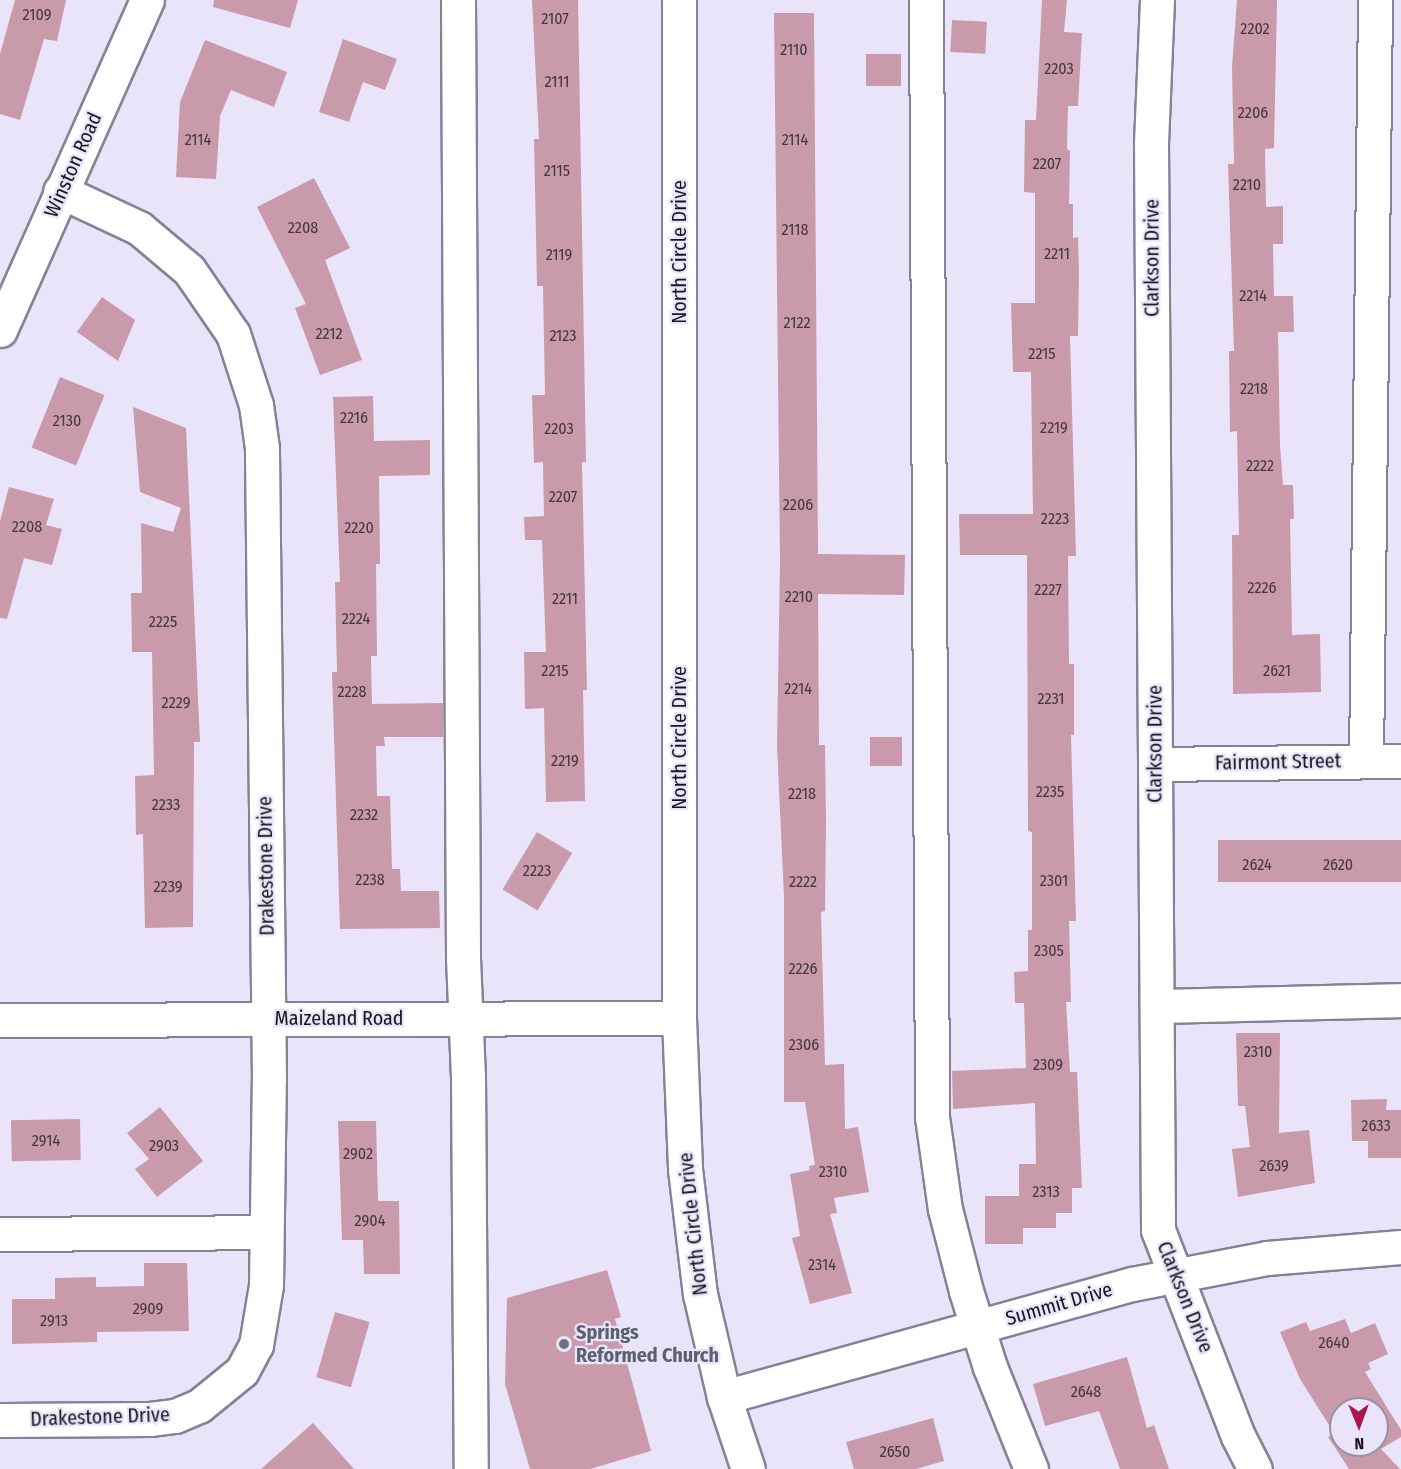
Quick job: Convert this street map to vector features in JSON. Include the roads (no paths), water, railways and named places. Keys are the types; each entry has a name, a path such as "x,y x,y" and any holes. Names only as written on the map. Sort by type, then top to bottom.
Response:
{"street":[{"name":"Winston Road","path":"0,330 147,0"},
{"path":"458,0 471,1469"},
{"name":"North Circle Drive","path":"679,0 679,1018 692,1240 724,1397 748,1469"},
{"path":"926,0 932,1117 945,1209 977,1327 1031,1469"},
{"name":"Clarkson Drive","path":"1157,0 1151,142 1158,1230 1238,1436 1255,1469"},
{"path":"1366,761 1375,0"},
{"name":"Drakestone Drive","path":"0,1420 150,1419 175,1416 214,1395 242,1371 256,1345 263,1317 268,1018 262,448 247,369 212,299 181,263 139,228 60,191"},
{"name":"Fairmont Street","path":"1155,764 1401,760"},
{"path":"1157,1006 1401,1000"},
{"name":"Maizeland Road","path":"0,1020 679,1018"},
{"path":"0,1234 265,1232"},
{"name":"Summit Drive","path":"724,1397 1177,1274 1267,1258 1401,1247"}],"place":[{"name":"Springs Reformed Church","path":"564,1344"}]}
